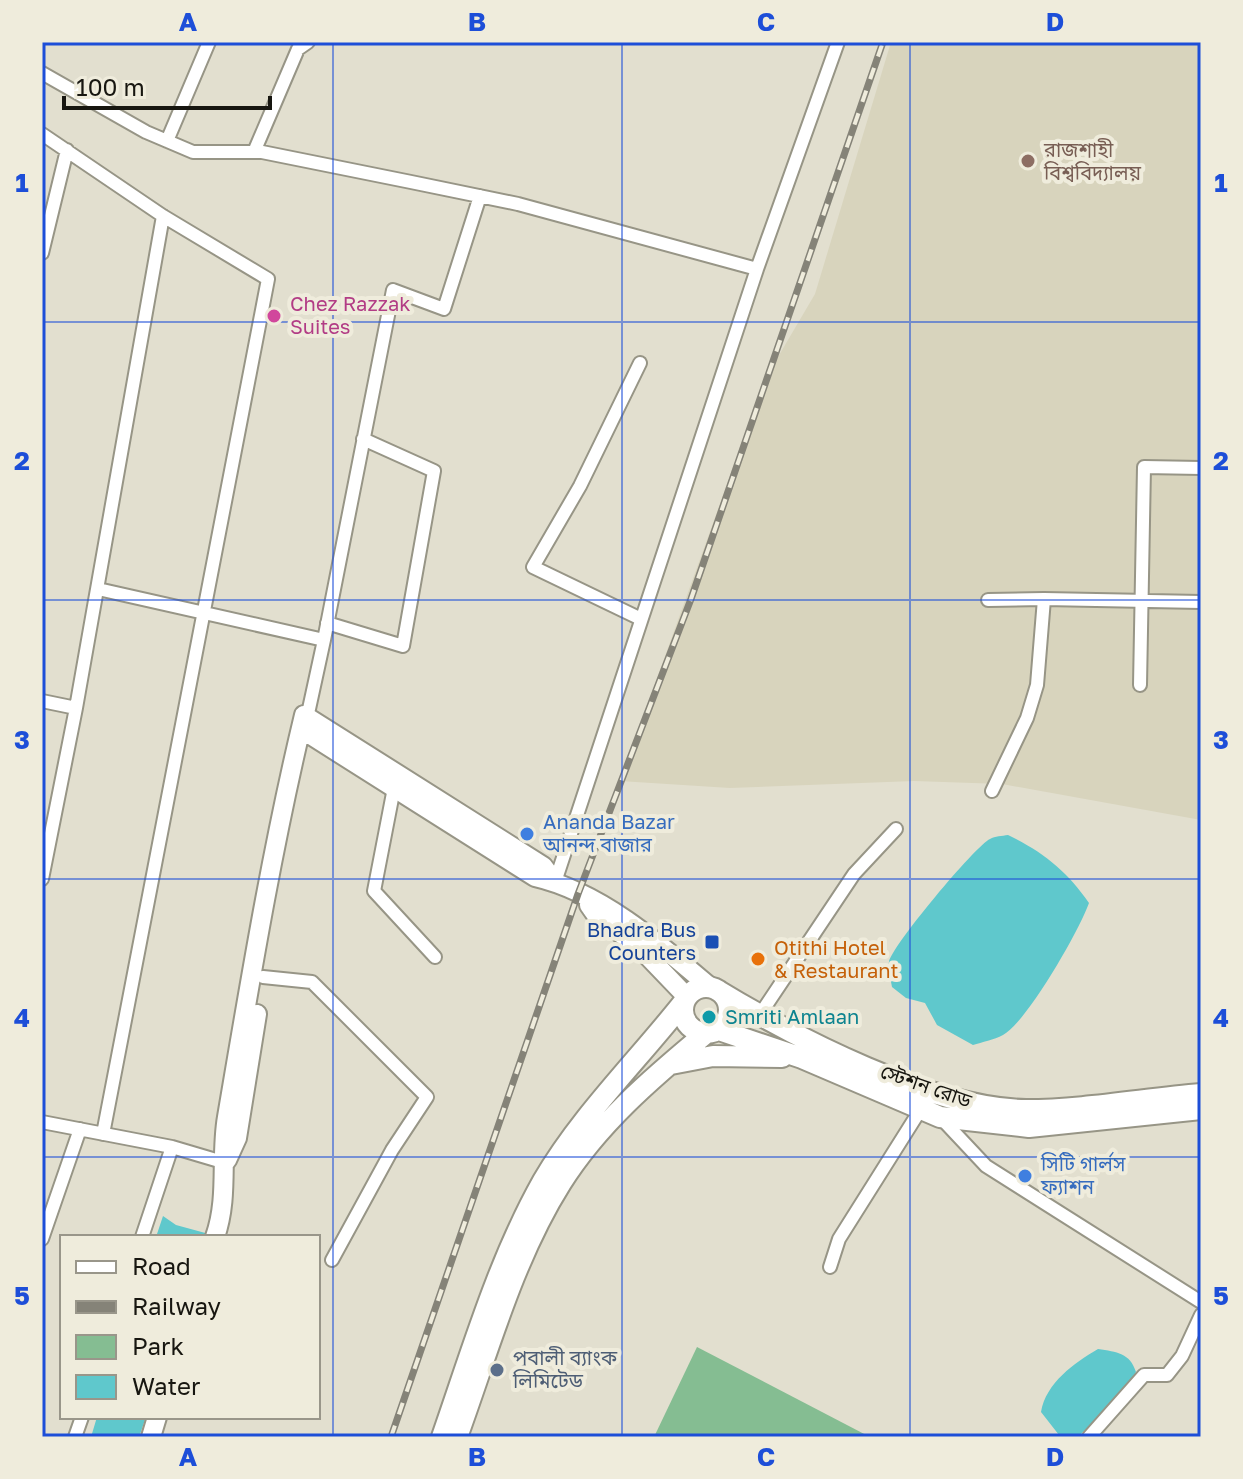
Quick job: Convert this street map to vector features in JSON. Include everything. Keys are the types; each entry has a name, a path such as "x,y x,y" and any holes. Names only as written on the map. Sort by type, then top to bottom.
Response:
{"main road":[{"path":"307,722 543,866 555,882"},
{"path":"307,722 394,788 535,877 555,882 620,916 723,995 729,1010 712,1032 669,1064 625,1104 561,1184 525,1254 457,1437"},
{"path":"226,1163 237,1138 284,839 307,722"},
{"path":"216,1235 224,1212 226,1163 223,1138 272,851 307,722"},
{"path":"585,899 596,915 639,947 685,1000 684,1018 688,1026 712,1032"},
{"path":"442,1437 503,1266 545,1179 580,1129 685,1000 697,989 714,989"},
{"name":"স্টেশন রোড","path":"714,989 930,1107 984,1106 1026,1110 1201,1094"},
{"name":"স্টেশন রোড","path":"712,1032 802,1058 930,1107 1029,1127 1201,1109"},
{"path":"669,1064 713,1056 802,1058"}],"street":[{"path":"167,141 209,42"},
{"path":"254,152 298,49 308,42"},
{"path":"555,882 757,269 838,42"},
{"path":"42,73 67,90 193,152 254,152 480,196 757,269"},
{"path":"42,134 163,216 268,279 103,1134"},
{"path":"42,253 67,150"},
{"path":"307,722 393,290 444,309 480,196"},
{"path":"42,879 98,589 163,216"},
{"path":"640,363 580,486 533,567 641,619"},
{"path":"327,623 403,646 434,471 363,439"},
{"path":"1140,685 1144,467 1201,468"},
{"path":"98,589 324,640"},
{"path":"992,791 1027,718 1037,685 1044,599"},
{"path":"988,600 1201,602"},
{"path":"42,701 76,708"},
{"path":"394,788 374,891 435,957"},
{"path":"759,1016 854,874 896,829"},
{"path":"263,977 312,982 427,1097 392,1150 332,1260"},
{"path":"830,1267 839,1239 930,1107 986,1166 1201,1302"},
{"path":"42,1122 172,1147 226,1163"},
{"path":"42,1239 80,1129"},
{"path":"143,1235 172,1147"},
{"path":"1089,1437 1144,1375 1167,1375 1182,1356 1201,1315"}],"shaded area":[{"path":"891,42 1201,42 1201,820 1002,784 914,781 730,788 620,781 765,379 815,294"}],"green space":[{"path":"697,1347 870,1437 654,1437"}],"water":[{"path":"1008,835 1053,863 1089,903 1064,954 1025,1013 1003,1035 973,1045 937,1025 925,1003 906,998 892,987 889,965 893,953 918,918 952,877 990,839"},
{"path":"163,1216 176,1225 209,1234 209,1235 157,1235"},
{"path":"1098,1349 1126,1357 1136,1372 1123,1393 1081,1434 1059,1435 1041,1412 1044,1402 1062,1375"},
{"path":"96,1419 145,1419 139,1437 91,1437"}],"railway":[{"path":"391,1437 578,894 691,599 883,42"}],"place":[{"name":"রাজশাহী বিশ্ববিদ্যালয়","path":"1028,161"},
{"name":"Chez Razzak Suites","path":"274,316"},
{"name":"Ananda Bazar আনন্দ বাজার","path":"527,834"},
{"name":"Bhadra Bus Counters","path":"712,942"},
{"name":"Otithi Hotel & Restaurant","path":"758,959"},
{"name":"Smriti Amlaan","path":"709,1017"},
{"name":"সিটি গার্লস ফ্যাশন","path":"1025,1176"},
{"name":"পূবালী ব্যাংক লিমিটেড","path":"497,1370"}]}
